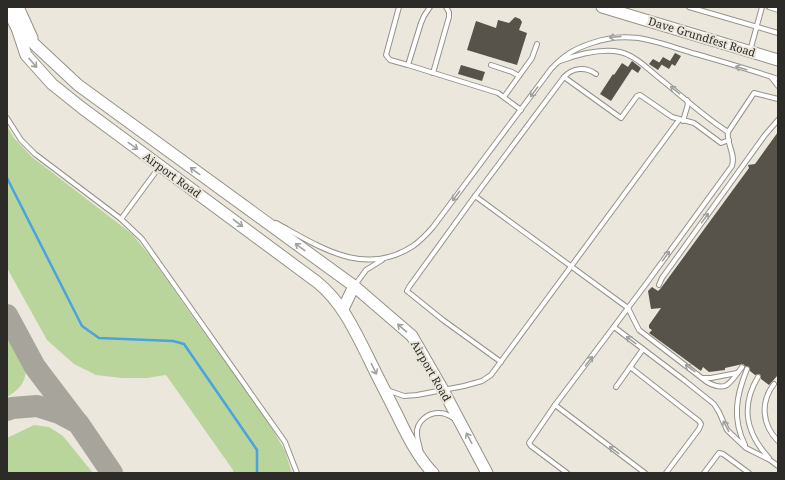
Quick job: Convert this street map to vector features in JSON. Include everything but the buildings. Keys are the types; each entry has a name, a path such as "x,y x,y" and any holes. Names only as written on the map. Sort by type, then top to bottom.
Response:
{"main road":[{"path":"18,7 26,27 38,48"},
{"name":"Dave Grundfest Road","path":"602,7 778,60"},
{"name":"Airport Road","path":"7,10 17,28 26,55 52,84 324,288 343,309 410,441 433,473"},
{"name":"Airport Road","path":"17,28 78,85 235,201 354,286 412,336 443,390 487,473"},
{"path":"343,309 354,286"}],"lane":[{"path":"399,7 386,55 390,60 498,93 520,110"},
{"path":"433,73 449,17 449,12 446,7"},
{"path":"689,7 778,34"},
{"path":"750,51 762,7"},
{"path":"769,7 778,10"},
{"path":"408,66 427,8"},
{"path":"354,286 366,270 382,260 414,246 433,227 520,110 558,62 568,53 605,38 630,36 644,38 778,79"},
{"path":"504,97 532,58 537,44"},
{"path":"558,62 574,56 597,51 621,52 626,54 640,63 728,132"},
{"path":"491,65 519,76"},
{"path":"501,362 407,291 475,196 564,77 578,69 589,70 596,74"},
{"path":"564,77 621,118 637,96 640,95 670,115 681,120 694,123 721,143 728,140"},
{"path":"771,77 778,86"},
{"path":"567,473 529,443 555,405 732,166 733,156 728,140 728,132 754,93 778,99"},
{"path":"383,388 404,396 443,390 482,381 491,375 681,120 688,104 687,100"},
{"path":"7,118 21,140 35,154 121,219 142,239 285,442 296,473"},
{"path":"659,285 662,278 765,135 778,120"},
{"path":"121,219 160,166"},
{"path":"475,196 628,308 639,330 702,378 718,387 724,387 729,384 742,367"},
{"path":"235,201 334,254 357,259 382,260"},
{"path":"614,327 714,404 727,430 746,448 770,460 778,466"},
{"path":"616,387 643,349"},
{"path":"630,367 699,421 700,429 666,473"},
{"path":"746,448 739,434 736,406 741,383 747,369"},
{"path":"702,378 711,378 737,373"},
{"path":"758,377 749,398 748,418 750,429 758,447 770,460"},
{"path":"774,384 766,398 765,419 768,428 778,441"},
{"path":"555,405 646,473"},
{"path":"423,461 417,434 422,420 428,415 441,413 460,422"},
{"path":"704,473 719,453 723,454 749,473"}],"green space":[{"path":"7,126 14,138 32,157 132,234 151,257 265,416 285,451 292,473 233,473 233,470 166,375 147,378 122,378 96,375 74,364 47,340 7,268"},
{"path":"7,328 22,356 26,373 23,382 17,390 7,397"},
{"path":"34,425 49,427 63,436 93,473 7,473 7,438"}],"waterway":[{"path":"7,178 82,326 99,338 173,341 184,344 257,450 257,473"}],"taxiway":[{"path":"7,315 35,367 76,421"},
{"path":"7,410 12,408 37,406 59,413 78,423 112,473"}]}
